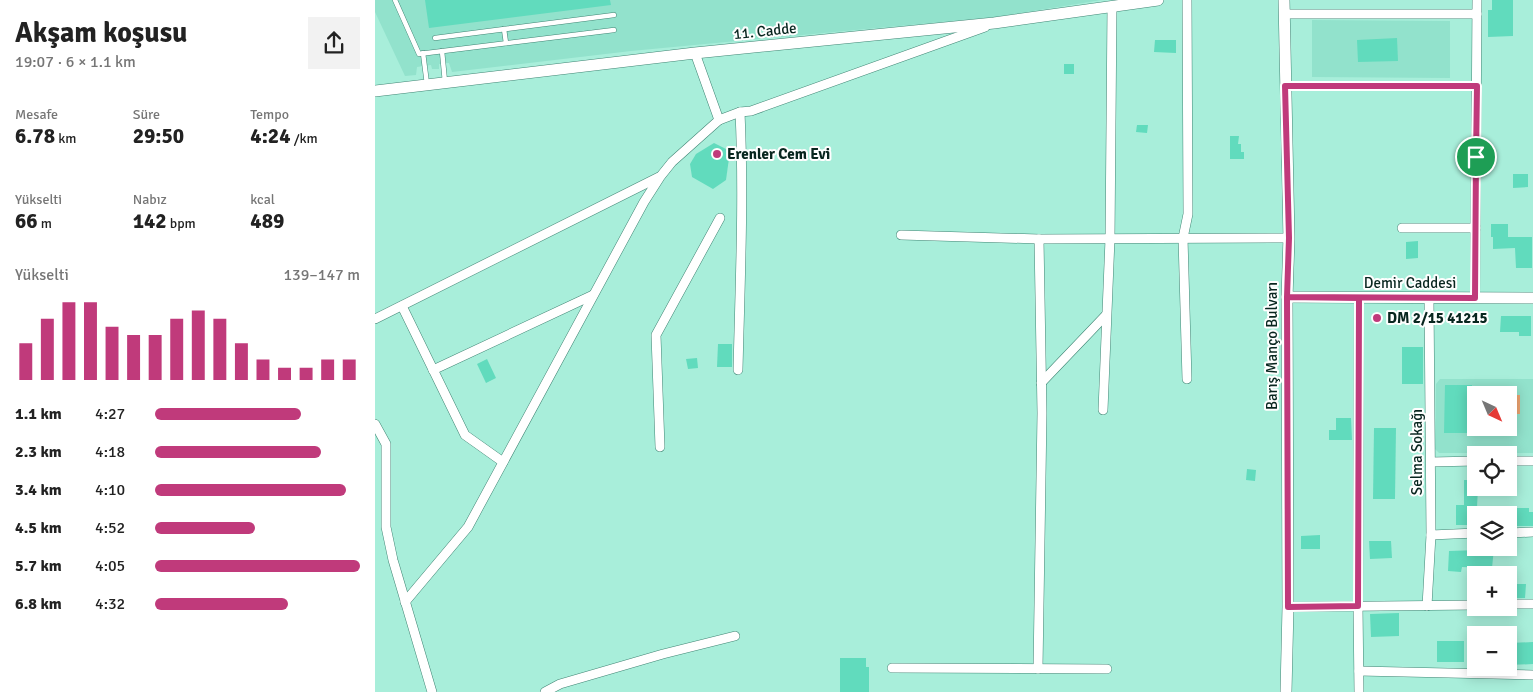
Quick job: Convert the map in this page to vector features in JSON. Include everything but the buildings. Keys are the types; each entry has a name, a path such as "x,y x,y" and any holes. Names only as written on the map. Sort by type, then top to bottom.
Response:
{"street":[{"name":"11. Cadde","path":"375,91 695,53 994,23 1158,0"},
{"path":"1187,0 1188,214 1183,238 1187,379"},
{"name":"Barış Manço Bulvarı","path":"1284,0 1289,238 1287,297 1288,607 1286,692"},
{"path":"1475,298 1477,0"},
{"path":"1103,410 1110,238 1112,6"},
{"path":"1284,14 1477,14"},
{"path":"405,602 469,527 644,202 672,162 719,120 740,112 751,111 994,23"},
{"path":"695,53 719,120"},
{"path":"1285,86 1477,86"},
{"path":"739,370 742,239 740,112"},
{"path":"375,319 660,177"},
{"path":"660,447 656,334 720,218"},
{"path":"1403,228 1476,228"},
{"path":"901,235 1039,239 1289,238"},
{"path":"1037,669 1041,383 1039,239"},
{"path":"433,370 593,295"},
{"name":"Demir Caddesi","path":"1287,297 1533,298"},
{"path":"1359,298 1359,692"},
{"name":"Selma Sokağı","path":"1427,606 1431,535 1429,298"},
{"path":"402,306 465,435 503,462"},
{"path":"1041,383 1106,315"},
{"path":"375,424 386,444 386,527 393,560 432,692"},
{"path":"1431,462 1467,461"},
{"path":"1517,461 1533,461"},
{"path":"1517,532 1533,532"},
{"path":"1431,535 1467,533"},
{"path":"1517,604 1533,604"},
{"path":"1288,607 1467,605"},
{"path":"545,692 569,681 735,636"},
{"path":"892,668 1107,669"},
{"path":"1359,671 1533,675"}],"lane":[{"path":"395,0 419,54 614,30"},
{"path":"435,38 614,15"},
{"path":"503,29 506,43"},
{"path":"442,51 445,83"},
{"path":"423,53 427,85"}],"shaded area":[{"path":"375,0 1102,0 995,17 631,51 452,72 449,63 439,64 439,69 432,69 431,65 417,67 416,75 405,76 375,12"},
{"path":"1312,20 1450,21 1450,78 1312,77"},
{"path":"1440,379 1533,379 1533,453 1517,453 1517,446 1467,446 1467,453 1439,453 1435,449 1436,384"},
{"path":"1517,395 1520,395 1520,414 1517,414"}],"place":[{"name":"Erenler Cem Evi","path":"717,154"},
{"name":"DM 2/15 41215","path":"1377,318"}],"route":[{"path":"1476,157 1475,298 1287,297 1288,607 1358,606 1359,298 1287,297 1289,238 1285,86 1477,86 1476,157"}]}
